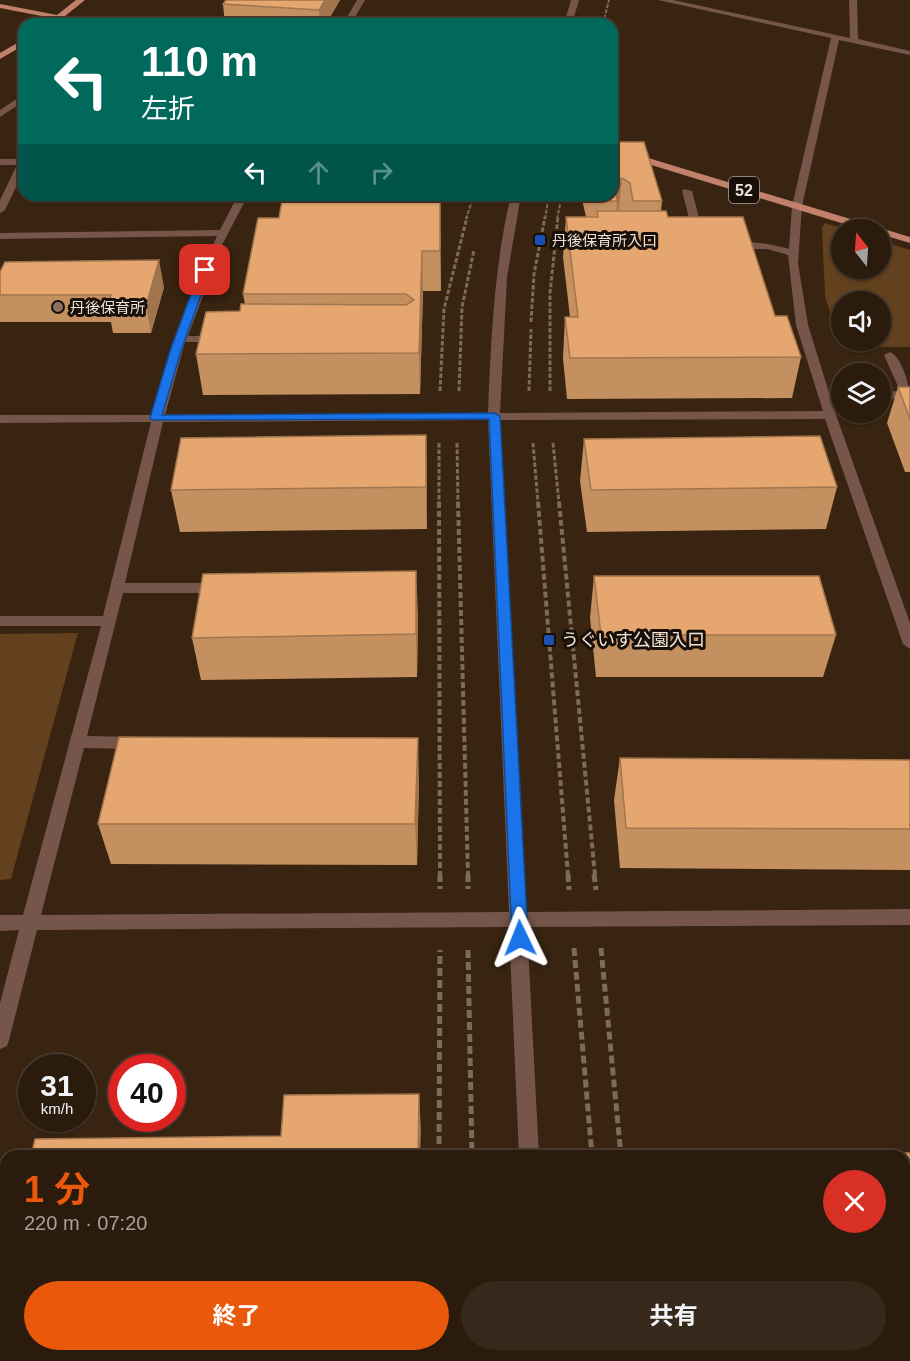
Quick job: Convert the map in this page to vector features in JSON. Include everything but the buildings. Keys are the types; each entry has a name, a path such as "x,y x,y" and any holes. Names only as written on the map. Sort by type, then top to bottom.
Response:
{"main road":[{"path":"0,6 59,18 81,0"},
{"path":"0,57 18,45"},
{"name":"52","path":"618,152 840,219"},
{"path":"891,234 910,240"}],"street":[{"path":"350,18 361,0"},
{"path":"570,18 575,0"},
{"path":"662,0 910,53"},
{"path":"853,0 854,41"},
{"path":"835,38 797,206 794,253 802,325 830,415 910,644"},
{"path":"0,114 18,101"},
{"path":"0,162 18,162"},
{"path":"0,210 18,174"},
{"path":"687,191 701,246 690,246"},
{"path":"0,1040 109,621 156,418 197,289 222,233 240,201"},
{"path":"514,201 508,227 498,294 494,416 529,1150"},
{"path":"0,236 222,233"},
{"path":"723,246 767,246 794,253"},
{"path":"180,339 228,339"},
{"path":"890,355 909,395 891,395"},
{"path":"0,419 830,415"},
{"path":"117,588 232,588"},
{"path":"0,621 109,621"},
{"path":"77,742 149,744"},
{"path":"0,923 598,917 910,917"}],"path":[{"path":"604,18 609,0"},
{"path":"439,1150 439,417 444,309 460,237 472,201"},
{"path":"548,201 534,274 530,339 531,416 591,1150"},
{"path":"561,201 555,228 549,297 550,416 620,1150"},
{"path":"472,1150 467,919 468,854 457,443 462,307 475,248"}],"shaded area":[{"path":"825,223 831,225 831,279 891,279 891,244 910,250 910,347 891,347 891,291 831,291 831,315 825,296 822,227"},
{"path":"78,633 11,879 0,880 0,634"}],"place":[{"name":"丹後保育所入口","path":"540,240"},
{"name":"丹後保育所","path":"58,307"},
{"name":"うぐいす公園入口","path":"549,640"}],"route":[{"path":"205,270 176,351 156,418 494,416 520,938"}]}
